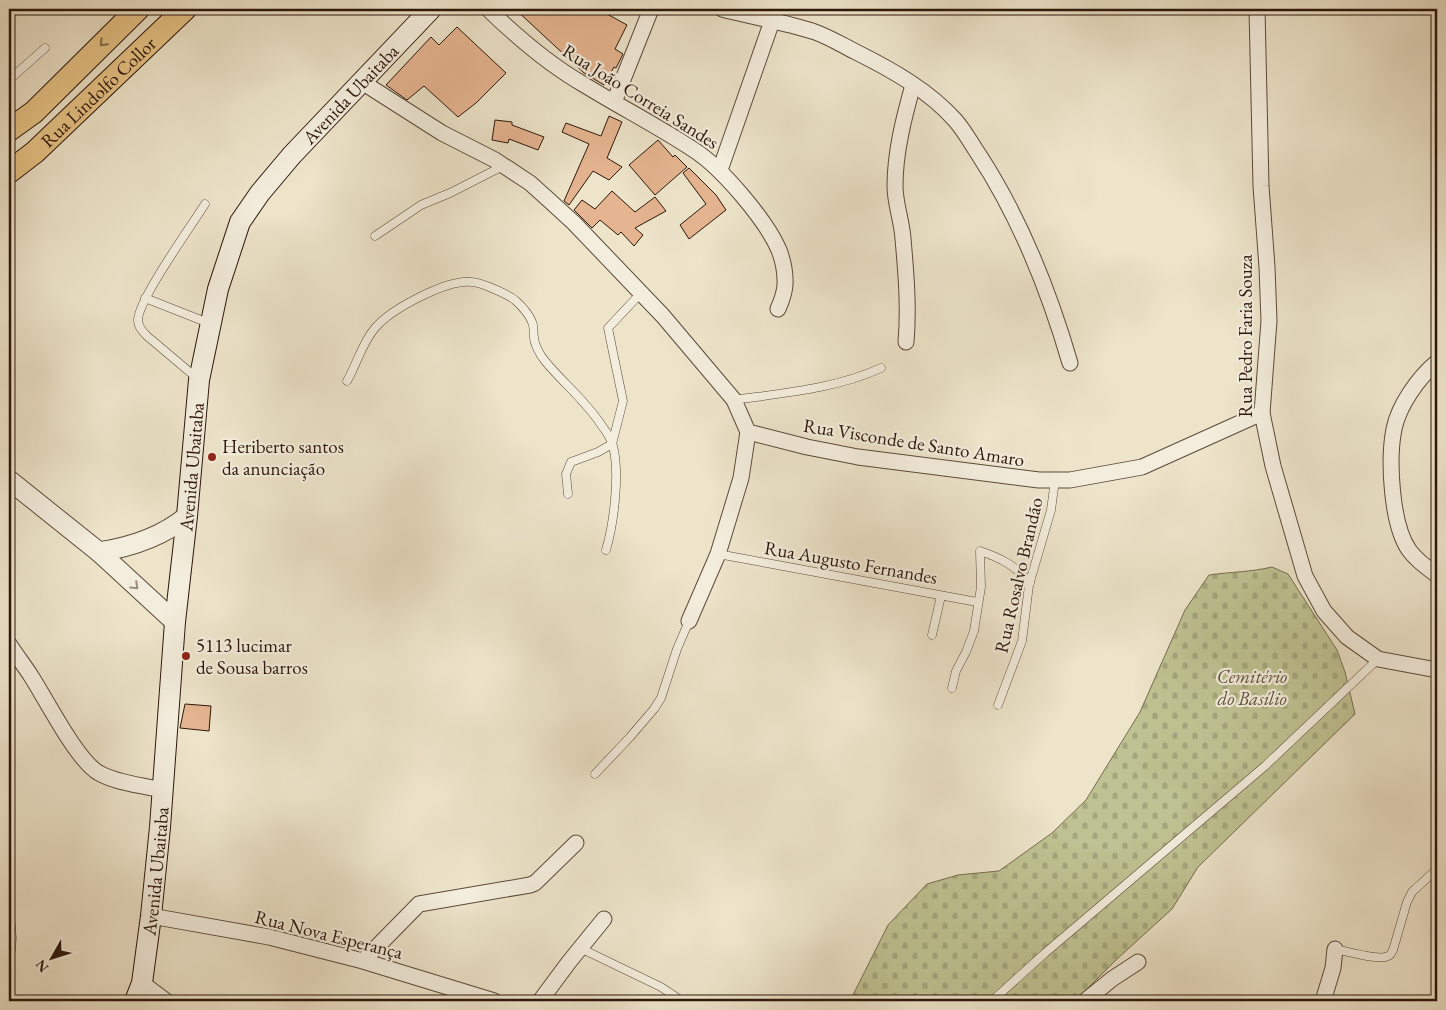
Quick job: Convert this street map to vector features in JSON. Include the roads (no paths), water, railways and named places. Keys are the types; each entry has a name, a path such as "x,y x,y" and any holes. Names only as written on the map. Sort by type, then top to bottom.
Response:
{"main road":[{"name":"Rua Lindolfo Collor","path":"9,130 34,112 138,9"},
{"name":"Rua Lindolfo Collor","path":"9,172 35,152 185,9"},
{"name":"Avenida Ubaitaba","path":"139,992 151,916 160,827 161,790 175,622 200,380 218,289 240,222 260,194 292,155 431,9"}],"street":[{"name":"Rua João Correia Sandes","path":"488,9 511,31 550,62 582,84 695,150 720,170 759,217 780,252 785,280 784,294 778,310"},
{"path":"614,102 651,9"},
{"path":"722,9 815,32 890,70 932,98 956,121 992,176 1026,243 1058,322 1070,363"},
{"name":"Rua Pedro Faria Souza","path":"1257,9 1261,186 1267,267 1268,320 1262,413 1273,466 1305,576 1324,611 1347,637 1378,659 1437,670"},
{"path":"720,170 772,21"},
{"path":"362,82 442,133 530,183 562,212 663,316 734,400 748,432 741,478 718,554 689,621"},
{"path":"906,342 903,237 896,203 895,186 901,132 913,85"},
{"path":"1437,362 1426,371 1402,409 1394,429 1391,477 1397,523 1408,549 1422,564 1437,575"},
{"name":"Rua Visconde de Santo Amaro","path":"748,432 807,447 858,457 1039,480 1070,480 1142,467 1262,413"},
{"path":"9,480 100,552 175,622"},
{"path":"100,552 129,547 147,540 177,524 187,516"},
{"path":"9,644 69,738 90,767 116,780 161,790"},
{"path":"363,961 419,904 530,885 576,843"},
{"name":"Rua Nova Esperança","path":"151,916 269,937 363,961 494,1001"},
{"path":"540,1001 604,919"},
{"path":"1323,1001 1333,968 1334,949"},
{"path":"1085,1001 1112,979 1138,962"},
{"path":"139,992 166,1001"}],"lane":[{"path":"9,80 45,48"},
{"path":"375,236 421,205 450,193 503,166"},
{"path":"200,380 142,331 138,318 145,298 205,204"},
{"path":"347,381 364,345 375,328 389,315 430,292 470,281 486,284 490,288 515,299 526,312 533,325 534,339 543,359 587,406 603,426 612,444 616,468 612,528 606,550"},
{"path":"568,494 566,474 571,462 598,452 612,444 623,401 608,328 641,293"},
{"path":"145,298 211,324"},
{"path":"734,400 794,392 846,382 881,368"},
{"name":"Rua Rosalvo Brandão","path":"998,704 1022,641 1030,583 1051,510 1055,480"},
{"path":"952,688 956,671 974,631 980,587 980,551 996,556 1011,564 1030,583"},
{"name":"Rua Augusto Fernandes","path":"718,554 977,602"},
{"path":"932,635 941,596"},
{"path":"595,774 654,710 661,698 677,649 689,621"},
{"path":"992,1001 1045,953 1265,766 1378,659"},
{"path":"1334,949 1374,956 1386,957 1390,955 1412,892 1437,869"},
{"path":"9,906 12,938 9,970"},
{"path":"580,948 661,987 682,1001"}],"place":[{"name":"Heriberto santos da anunciação","path":"212,457"},
{"name":"5113 lucimar de Sousa barros","path":"186,656"}],"park label":[{"name":"Cemitério do Basílio","path":"1252,687"}]}
